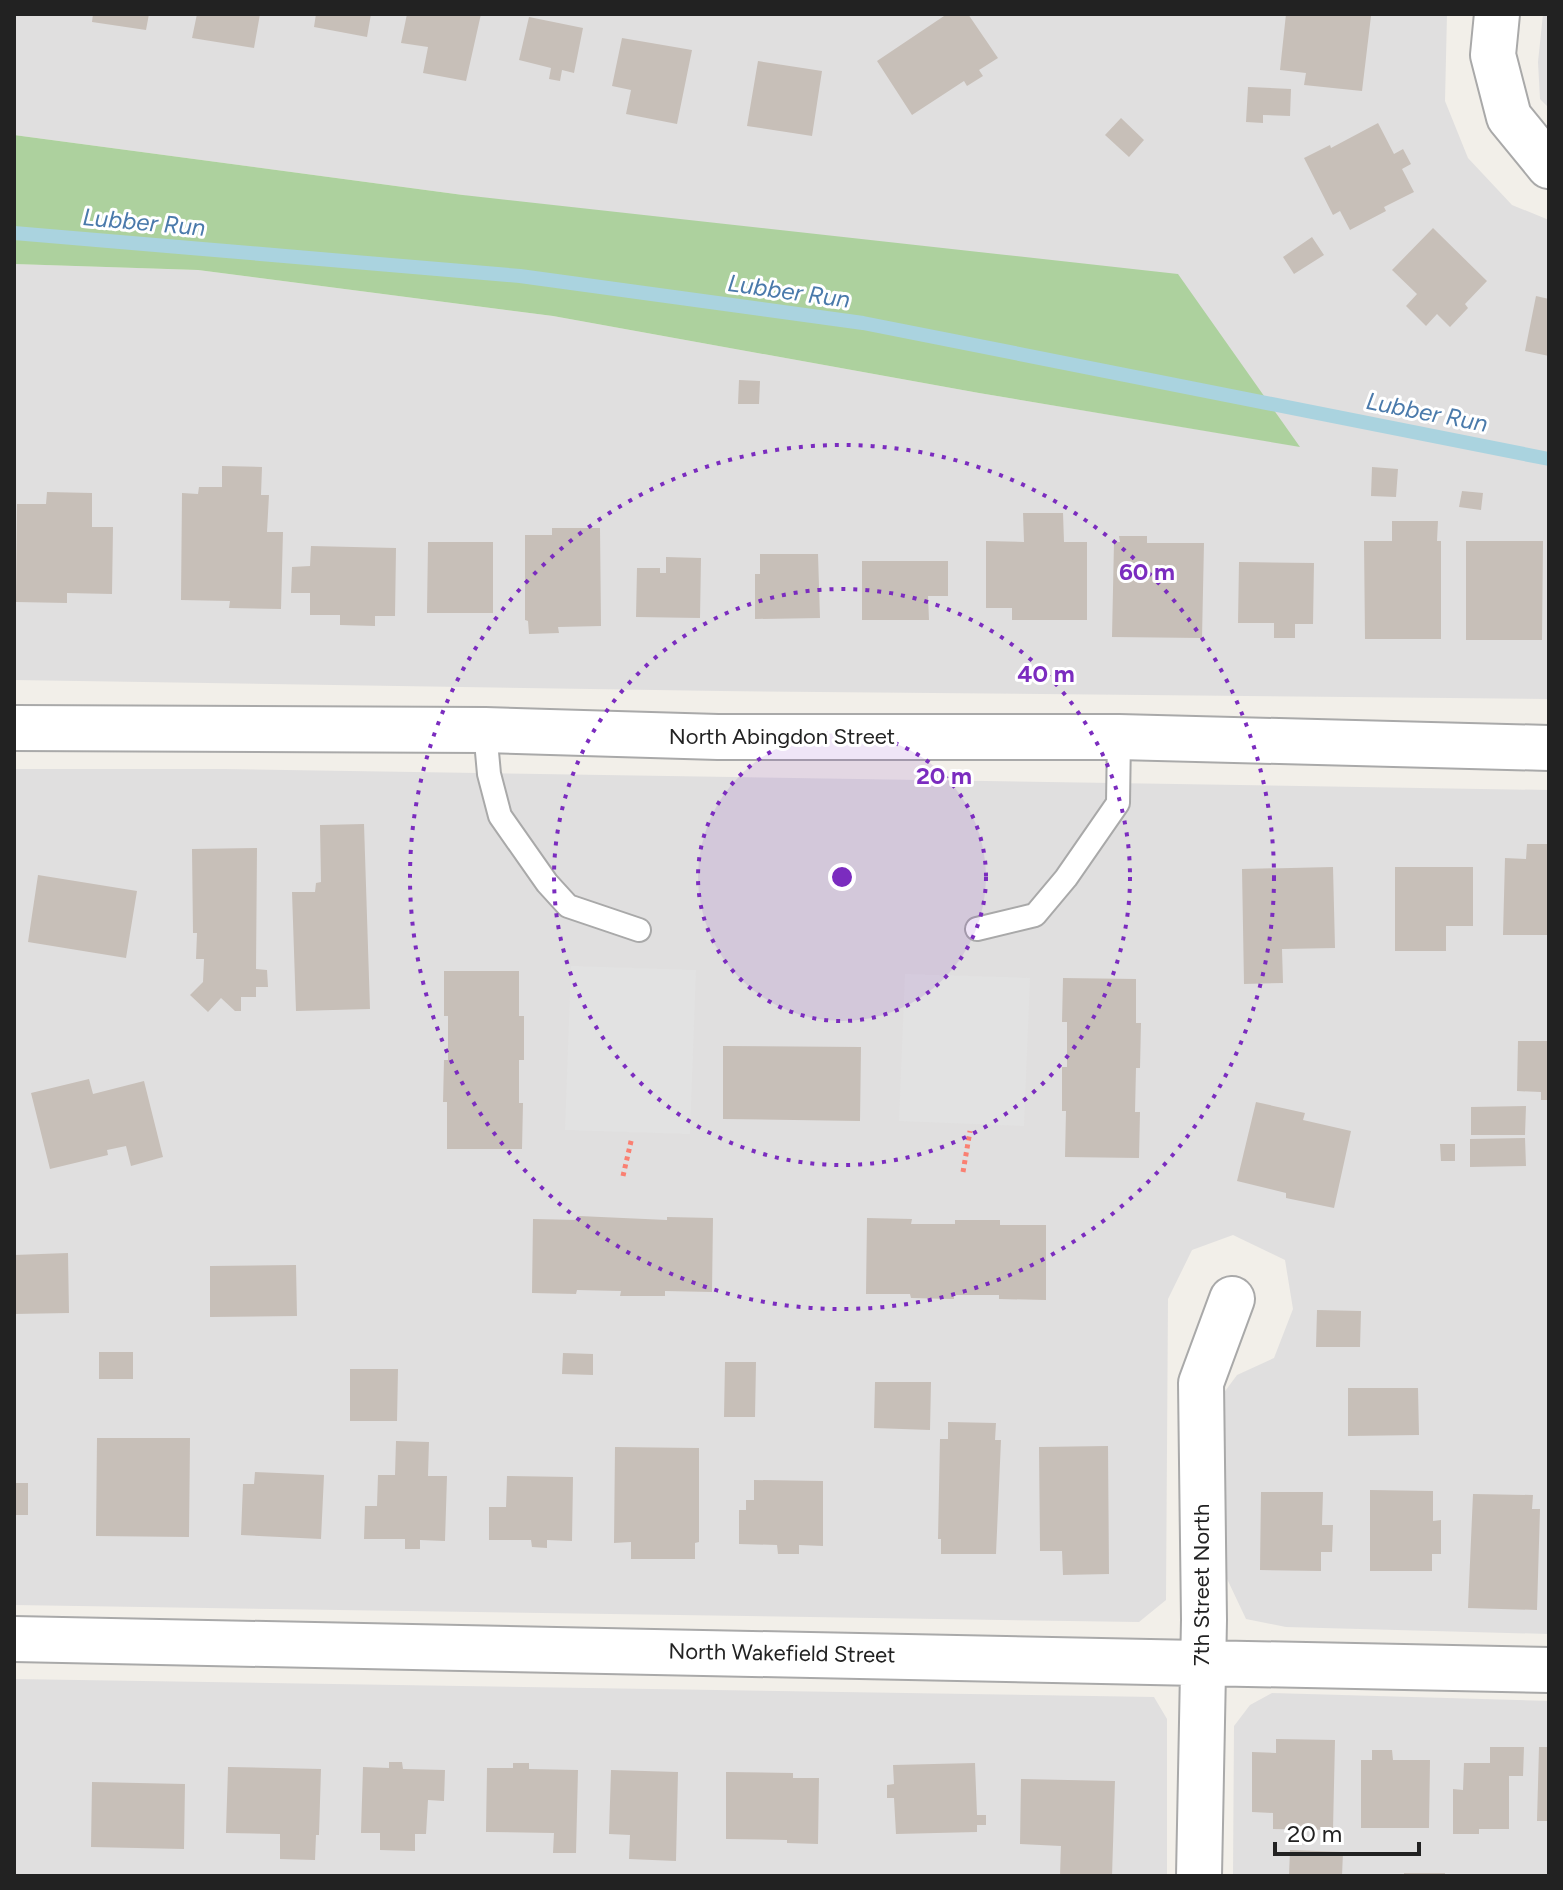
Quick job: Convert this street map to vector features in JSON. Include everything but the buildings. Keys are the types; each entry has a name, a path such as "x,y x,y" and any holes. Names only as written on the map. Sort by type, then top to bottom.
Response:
{"street":[{"path":"1497,14 1493,55 1509,117 1548,165"},
{"name":"North Abingdon Street","path":"14,728 485,730 718,737 1119,737 1549,748"},
{"name":"7th Street North","path":"1199,1876 1204,1620 1201,1383 1232,1299"},
{"name":"North Wakefield Street","path":"14,1639 1549,1670"}],"lane":[{"path":"485,730 489,774 500,816 547,883 568,906 639,930"},
{"path":"977,929 1035,915 1066,878 1118,803 1119,737"}],"path":[{"path":"963,1172 970,1131"},
{"path":"623,1176 632,1137"}],"shaded area":[{"path":"14,14 1447,14 1445,101 1468,158 1512,205 1549,220 1549,699 14,680 14,264 198,270 553,316 979,393 1298,446 463,195 14,135"},
{"path":"1543,14 1549,14 1549,108 1540,99 1538,62"},
{"path":"14,769 225,769 1549,790 1549,1634 1286,1627 1246,1619 1220,1564 1217,1402 1237,1375 1274,1358 1293,1309 1285,1260 1233,1235 1192,1250 1168,1299 1166,1600 1139,1622 14,1605"},
{"path":"571,966 696,970 690,1134 565,1130"},
{"path":"905,974 1030,978 1024,1126 899,1121"},
{"path":"14,1679 1154,1697 1167,1719 1167,1876 14,1876"},
{"path":"1272,1693 1549,1701 1549,1876 1233,1876 1234,1726 1250,1705"}],"green space":[{"path":"14,135 463,195 1178,274 1300,447 553,316 198,270 14,264"}],"waterway":[{"name":"Lubber Run","path":"14,233 520,276 863,323 1549,459"}]}
